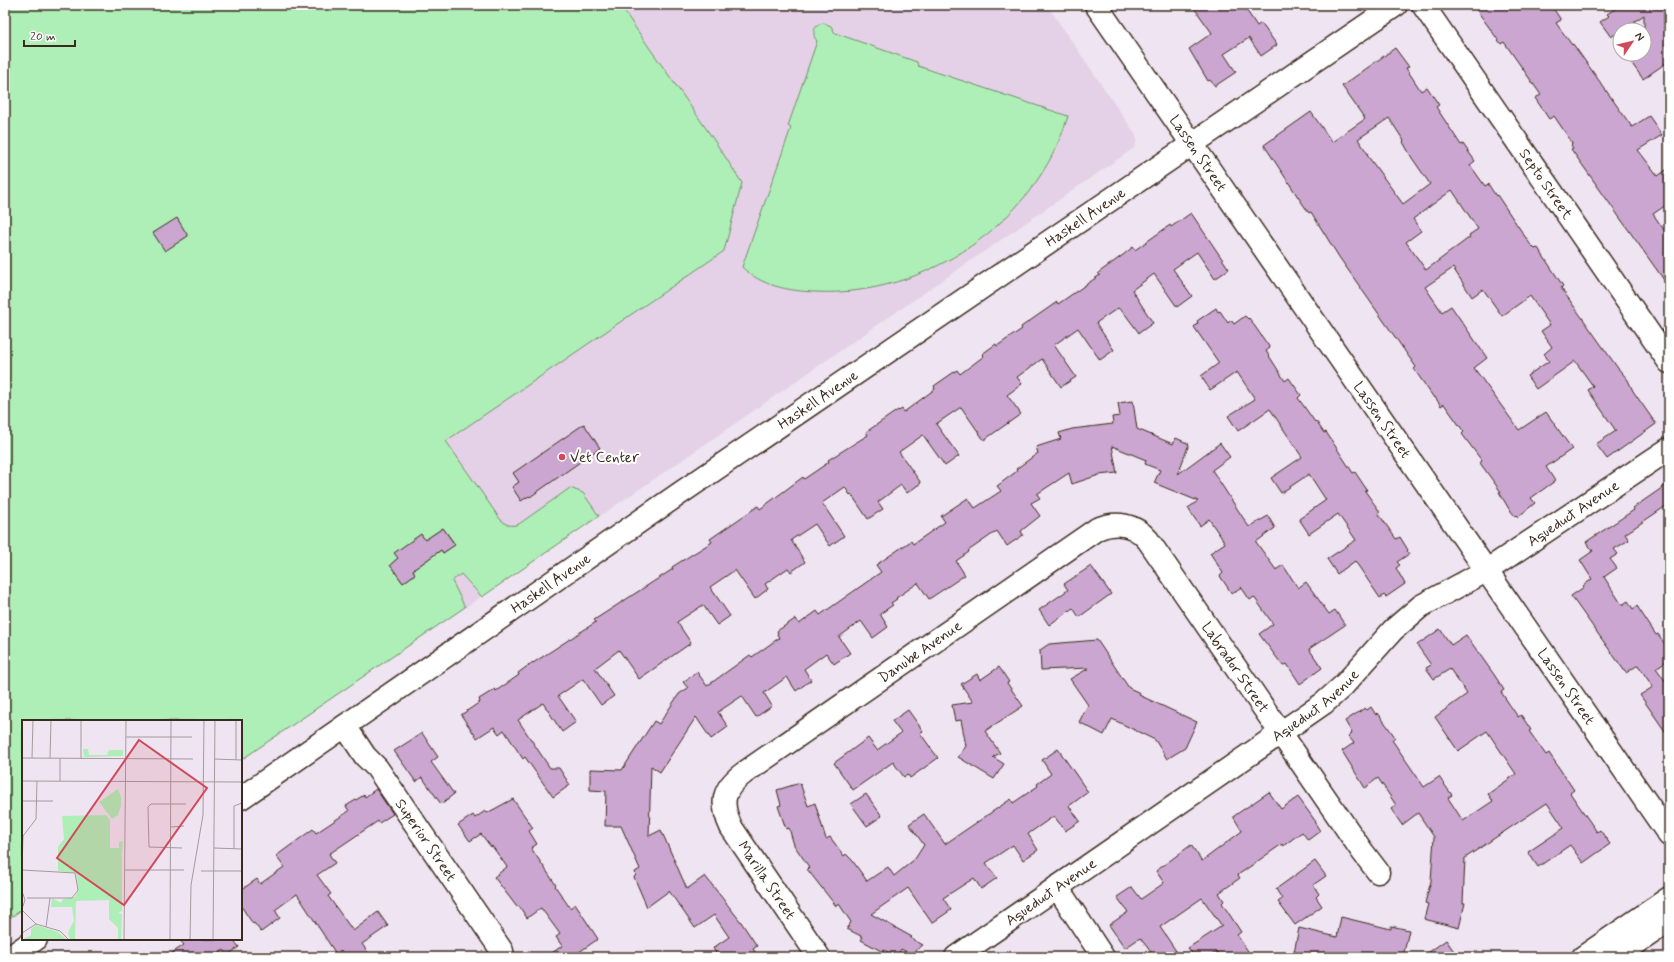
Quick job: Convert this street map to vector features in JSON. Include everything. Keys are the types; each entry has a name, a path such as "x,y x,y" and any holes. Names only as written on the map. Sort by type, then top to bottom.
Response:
{"main road":[{"name":"Lassen Street","path":"1096,5 1669,835"},
{"name":"Haskell Avenue","path":"242,797 679,494 1396,5"},
{"name":"Septo Street","path":"1423,5 1669,362"},
{"name":"Aqueduct Avenue","path":"956,957 1324,703 1343,686 1376,647 1410,614 1427,603 1486,571 1669,449"},
{"name":"Danube Avenue","path":"724,800 732,784 744,773 1097,529 1114,524 1129,527"},
{"name":"Labrador Street","path":"1129,527 1140,532 1148,540 1378,872"},
{"name":"Superior Street","path":"345,726 365,756 377,768 502,951 503,957"},
{"name":"Marilla Street","path":"724,800 725,813 731,827 819,957"},
{"path":"1057,887 1103,957"},
{"path":"1583,957 1668,898"},
{"path":"1616,957 1669,921"},
{"path":"1639,957 1669,936"},
{"path":"10,957 35,940"}],"shaded area":[{"path":"5,5 1047,5 1136,135 1137,141 1134,148 672,467 242,759 242,720 22,720 22,910 5,921"}],"green space":[{"path":"11,5 620,5 713,138 742,183 724,251 446,441 500,519 506,524 519,524 570,488 583,493 599,516 482,597 461,574 452,581 465,607 242,759 242,720 22,720 22,910 5,921 5,9","holes":["443,528 455,544 443,553 441,550 413,570 415,574 403,583 390,565 421,535 425,540"]},
{"path":"824,23 831,26 835,33 917,62 918,66 1068,116 1053,154 1031,189 1003,220 971,246 935,267 897,282 856,291 815,292 785,289 758,279 742,267 791,128 788,126 817,41 814,35 814,30 818,25"}],"building":[{"path":"1192,5 1243,5 1257,26 1261,23 1277,45 1261,56 1249,38 1224,54 1236,72 1215,86 1210,80 1208,81 1189,49 1212,33"},
{"path":"1473,5 1551,5 1561,20 1556,23 1572,45 1573,44 1632,127 1649,116 1662,135 1638,150 1658,176 1669,168 1669,203 1653,214 1669,237 1669,287 1571,149 1573,148 1571,141 1554,116 1549,119 1535,98 1541,95 1504,42 1501,44"},
{"path":"1621,5 1669,5 1669,61 1643,79 1631,62 1652,62 1652,22 1644,22 1644,15 1634,22 1612,22 1611,37 1600,22 1609,16 1607,14"},
{"path":"1395,48 1409,67 1406,68 1421,91 1427,87 1439,105 1436,107 1461,145 1463,144 1475,161 1470,165 1485,186 1488,184 1496,196 1497,195 1530,244 1535,249 1538,248 1563,286 1561,288 1617,367 1628,380 1633,391 1656,424 1607,459 1596,444 1616,431 1588,390 1593,386 1575,361 1536,389 1527,376 1549,361 1544,354 1552,347 1541,331 1550,325 1530,296 1502,316 1483,289 1472,297 1453,268 1425,287 1442,312 1451,306 1487,358 1474,368 1519,430 1546,412 1572,449 1546,467 1555,481 1531,498 1535,503 1518,517 1516,515 1515,516 1509,509 1499,492 1501,492 1480,463 1482,461 1462,434 1464,432 1444,404 1441,406 1435,397 1434,398 1414,369 1416,367 1339,257 1311,212 1309,213 1264,145 1311,112 1332,142 1365,119 1342,86","holes":["1389,118 1404,141 1403,142 1412,158 1430,184 1403,204 1367,155 1368,154 1358,139","1452,190 1478,229 1469,235 1470,237 1426,270 1406,242 1421,231 1413,219"]},
{"path":"1191,213 1229,269 1215,279 1197,252 1173,269 1192,296 1177,307 1154,274 1132,290 1153,323 1139,333 1125,314 1118,308 1096,323 1114,350 1100,360 1078,328 1054,345 1076,377 1061,387 1042,359 1017,377 1022,384 1007,395 1021,414 984,440 961,407 936,424 959,456 945,466 923,435 899,452 921,483 907,493 901,485 878,502 883,509 868,519 845,487 822,503 844,536 830,546 815,524 791,540 805,562 791,572 788,568 765,584 768,589 755,599 735,570 710,587 730,616 717,625 703,605 677,622 691,643 639,679 619,650 595,668 614,696 601,705 583,679 558,696 576,722 562,732 543,703 518,720 550,768 559,768 570,785 553,797 525,757 523,759 504,730 499,734 494,727 477,738 461,715 480,702 479,699 495,689 496,691 519,675 518,673 533,662 596,622 594,620 673,569 672,567 712,542 710,539 758,506 760,509 803,477 804,479 829,462 828,460 868,435 866,432 898,410 899,411 902,409 904,412 935,389 934,386 957,370 960,374 984,356 982,354 996,344 997,346 1057,302 1058,304 1100,275 1098,273 1133,247 1135,250 1170,225 1171,227"},
{"path":"177,218 188,236 165,251 153,233"},
{"path":"1216,308 1218,312 1220,311 1228,323 1231,320 1234,324 1245,316 1248,319 1249,318 1270,348 1266,351 1285,381 1289,378 1301,395 1298,398 1324,433 1326,432 1353,473 1355,472 1367,490 1365,491 1380,512 1378,513 1396,539 1400,537 1408,550 1407,551 1409,554 1397,562 1400,565 1396,568 1405,584 1386,597 1384,595 1380,598 1355,561 1337,574 1327,559 1356,540 1338,514 1309,534 1299,519 1326,500 1309,474 1281,493 1271,478 1302,457 1270,409 1238,431 1228,416 1255,399 1237,372 1210,390 1201,376 1219,363 1194,327 1198,323 1197,321"},
{"path":"1133,401 1137,429 1173,444 1176,438 1189,444 1178,474 1220,443 1230,457 1212,470 1249,527 1268,516 1275,528 1256,542 1276,570 1283,565 1298,588 1306,582 1329,614 1335,610 1345,625 1309,649 1322,668 1300,684 1287,664 1283,666 1259,634 1273,624 1254,597 1250,600 1241,587 1232,594 1220,576 1223,573 1210,553 1225,543 1209,519 1200,526 1191,513 1188,508 1198,501 1154,483 1160,470 1145,464 1146,460 1112,446 1117,473 1099,475 1072,484 1069,473 1037,494 1040,498 1031,503 1040,516 1021,531 1023,535 1007,546 997,531 956,561 965,575 929,599 918,583 896,598 897,599 891,603 893,605 880,614 888,627 873,638 861,621 839,637 850,653 834,664 826,653 804,669 811,680 796,691 787,677 764,693 772,706 756,717 742,696 718,712 728,727 711,739 696,717 660,772 651,766 649,836 661,830 687,889 705,876 741,922 757,946 753,949 759,957 718,957 713,948 729,937 714,915 695,928 669,891 647,907 634,877 636,875 635,872 640,869 621,826 605,826 606,791 590,790 590,769 622,770 654,721 659,724 679,694 688,688 683,682 697,672 707,686 750,655 752,657 779,638 777,631 795,619 799,624 817,611 820,615 881,572 876,565 911,541 913,544 945,522 941,516 968,498 975,508 1001,491 997,486 1017,471 1016,469 1038,453 1036,447 1061,439 1059,433 1072,429 1113,424 1112,417 1120,416 1118,403"},
{"name":"Vet Center","path":"584,424 600,448 530,497 529,496 521,501 512,487 519,482 513,473"},
{"path":"1669,483 1669,504 1625,534 1629,540 1614,549 1618,554 1610,559 1617,568 1604,577 1622,605 1628,601 1633,609 1637,606 1656,635 1658,634 1669,650 1669,659 1656,668 1669,686 1669,737 1640,695 1653,687 1638,665 1626,673 1571,596 1592,579 1580,560 1593,551 1586,542 1634,510 1633,508"},
{"path":"443,528 455,545 443,553 441,550 413,570 415,574 403,583 390,565 398,558 394,553 421,534 425,540"},
{"path":"1091,566 1111,594 1079,617 1073,608 1049,625 1039,610 1068,590 1064,584"},
{"path":"1440,629 1451,645 1466,635 1504,690 1501,692 1518,717 1521,715 1531,730 1529,731 1546,755 1549,753 1574,790 1570,793 1597,832 1600,830 1610,844 1583,863 1570,845 1538,867 1528,852 1564,828 1547,803 1465,858 1463,903 1465,903 1459,928 1424,919 1428,904 1425,903 1431,881 1434,837 1418,813 1402,825 1391,809 1396,805 1378,778 1365,788 1342,751 1354,743 1348,736 1352,733 1345,721 1365,708 1367,710 1371,707 1376,715 1378,713 1395,737 1392,740 1424,787 1439,777 1452,795 1448,798 1463,821 1493,801 1488,794 1516,774 1487,731 1458,751 1435,717 1467,694 1450,669 1434,679 1426,668 1431,665 1417,645"},
{"path":"1097,640 1129,688 1140,693 1139,695 1197,722 1185,748 1167,759 1155,740 1112,719 1104,735 1079,722 1088,705 1070,679 1089,668 1041,670 1040,650 1049,644"},
{"path":"999,667 1009,682 1007,683 1023,706 985,731 1000,753 993,757 1004,764 994,779 958,757 966,746 961,720 955,721 952,705 973,702 961,684 977,674 980,680"},
{"path":"908,710 923,731 920,733 938,758 910,778 908,775 904,777 893,762 853,790 834,763 868,738 877,750 901,733 892,721"},
{"path":"422,733 438,757 431,762 454,794 441,804 422,777 416,782 394,751"},
{"path":"1058,749 1088,792 1069,806 1080,821 1065,831 1054,816 1028,834 1038,850 1023,860 1013,845 986,863 997,878 981,889 974,878 943,898 951,910 932,923 908,888 871,914 912,937 910,938 923,945 911,954 901,949 897,957 884,950 883,952 861,940 863,937 847,929 851,922 839,904 836,906 807,869 809,867 794,845 789,828 786,829 778,806 781,805 777,790 800,783 808,806 815,803 826,839 830,837 844,856 846,854 852,860 867,881 888,867 894,876 915,859 924,845 909,824 924,814 945,844 1011,799 1013,803 1038,786 1037,784 1051,774 1042,760"},
{"path":"376,789 393,814 379,823 378,821 329,854 335,863 317,875 331,894 328,896 353,931 378,912 388,926 362,944 371,957 338,957 297,894 275,910 280,918 261,932 254,923 253,924 242,908 242,889 257,879 260,884 284,867 276,856 313,829 316,833 349,811 346,806 364,795 365,797"},
{"path":"1269,792 1281,809 1298,797 1316,822 1315,823 1320,831 1308,840 1302,832 1283,846 1282,844 1238,875 1240,878 1219,893 1224,901 1222,903 1241,932 1237,935 1252,957 1220,957 1217,952 1208,957 1195,957 1188,948 1222,926 1202,898 1160,927 1176,951 1168,957 1155,957 1140,938 1125,948 1109,925 1128,912 1117,897 1132,887 1141,899 1164,883 1156,871 1191,845 1202,861 1242,831 1234,816"},
{"path":"866,794 882,816 867,826 851,804"},
{"path":"513,799 533,828 529,831 537,844 531,848 570,908 575,904 598,939 572,957 546,957 562,946 556,937 560,934 541,908 527,918 519,906 517,907 494,877 507,867 492,846 491,847 481,834 470,841 458,825 473,815 475,818 485,811 487,813"},
{"path":"1315,861 1326,876 1313,885 1319,894 1316,897 1322,906 1295,925 1278,902 1282,899 1276,889"},
{"path":"1341,917 1391,929 1391,926 1409,930 1403,957 1293,957 1299,928 1337,937"},
{"path":"180,940 238,940 235,942 239,947 228,955 224,950 214,957 166,957 184,945"},
{"path":"1446,940 1458,957 1422,957"}],"place":[{"name":"Vet Center","path":"562,457"}]}
